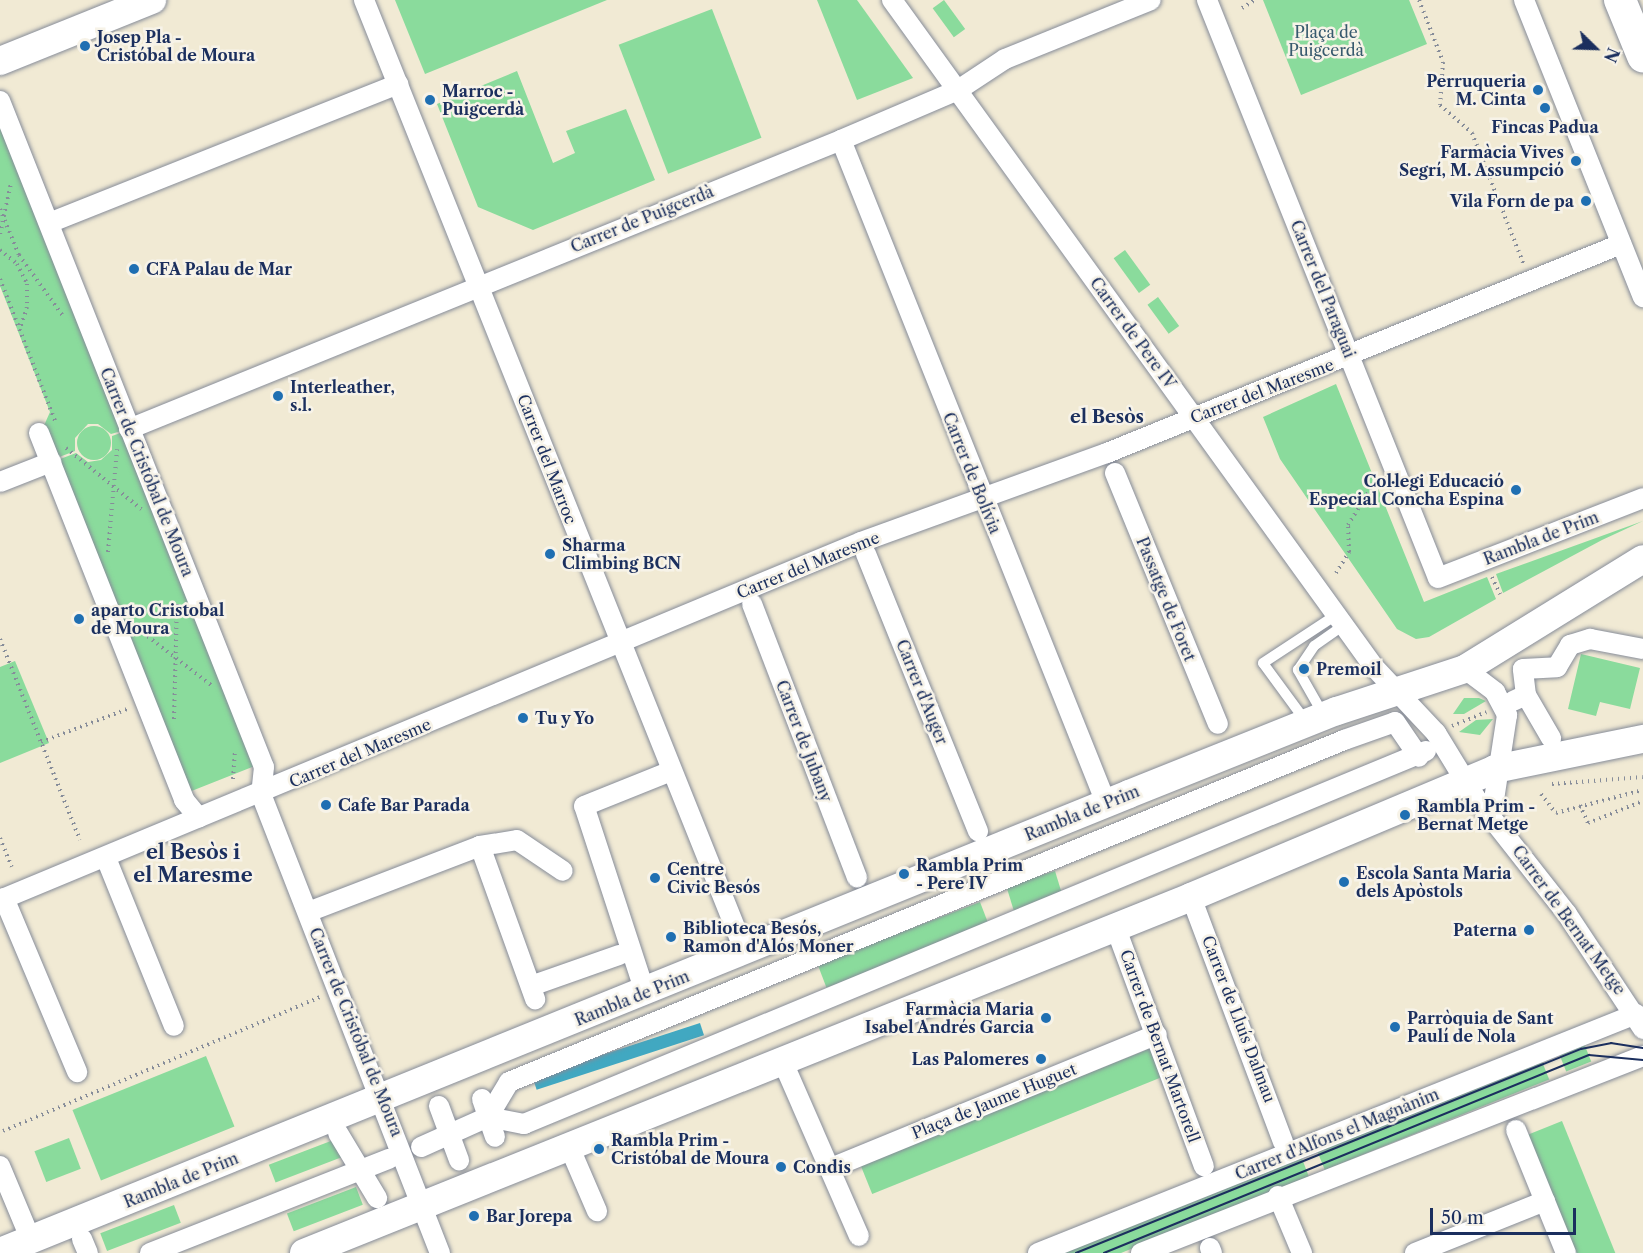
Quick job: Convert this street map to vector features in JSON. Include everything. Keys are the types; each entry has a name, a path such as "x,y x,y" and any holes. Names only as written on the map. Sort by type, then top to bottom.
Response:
{"main road":[{"path":"0,61 152,0"},
{"path":"1620,0 1643,56"},
{"name":"Rambla de Prim","path":"0,1252 384,1099 1106,803 1317,720 1388,698 1465,669 1643,559"},
{"path":"322,1250 423,1205 1191,897 1495,769 1643,739"}],"street":[{"name":"Carrer del Marroc","path":"364,0 480,287 619,643 745,952"},
{"name":"Carrer de Pere IV","path":"892,0 1340,620 1388,698"},
{"name":"Carrer de Puigcerdà","path":"123,434 840,140 958,90 1005,59 1151,0"},
{"name":"Carrer del Paraguai","path":"1207,0 1438,578"},
{"path":"1524,0 1643,297"},
{"path":"49,223 398,84"},
{"name":"Carrer de Cristóbal de Moura","path":"0,101 49,223 123,434 264,766 261,794 384,1099 412,1147 423,1205 440,1253"},
{"name":"Carrer de Bolívia","path":"840,140 1106,803"},
{"name":"Carrer del Maresme","path":"2,899 261,794 619,643 982,498 1350,356 1622,244"},
{"path":"39,433 184,800 199,818"},
{"path":"0,482 51,462"},
{"name":"Passatge de Foret","path":"1115,473 1218,724"},
{"name":"Rambla de Prim","path":"1438,578 1643,498"},
{"name":"Carrer d'Auger","path":"866,554 978,831"},
{"name":"Carrer de Jubany","path":"752,604 857,878"},
{"path":"1551,738 1512,701 1523,669 1557,667 1570,645 1590,639 1643,649"},
{"path":"1465,669 1490,688 1507,716 1507,738 1495,769 1492,813"},
{"path":"1388,698 1401,715 1423,754 1424,770 1410,776"},
{"path":"1388,698 1428,722 1465,782"},
{"name":"Rambla de Prim","path":"485,1108 509,1082 1344,740 1395,722 1423,754"},
{"path":"485,1108 524,1124 1423,754"},
{"path":"642,983 584,806 671,771"},
{"name":"Carrer de Bernat Metge","path":"1465,782 1492,813 1640,1022"},
{"name":"Carrer de Cristóbal de Moura","path":"308,912 480,846 517,840 563,871"},
{"path":"480,846 533,992 619,955"},
{"path":"106,858 174,1026"},
{"name":"Carrer de Lluís Dalmau","path":"1191,897 1268,1089 1283,1142"},
{"path":"2,899 77,1071"},
{"name":"Carrer de Bernat Martorell","path":"1115,926 1157,1034 1204,1166"},
{"name":"Carrer d'Alfons el Magnànim","path":"1038,1253 1640,1022"},
{"name":"Plaça de Jaume Huguet","path":"831,1168 1157,1034"},
{"path":"1141,1253 1278,1196 1643,1056"},
{"path":"782,1060 859,1236"},
{"path":"439,1106 459,1160"},
{"path":"150,1253 363,1169 448,1132 485,1108"},
{"path":"485,1108 495,1137"},
{"path":"1516,1130 1566,1253"},
{"path":"338,1133 363,1169 377,1197"},
{"path":"569,1146 597,1211"},
{"path":"0,1166 31,1240"},
{"path":"1278,1196 1302,1253"},
{"path":"1414,1253 1545,1201"}],"lane":[{"path":"1317,720 1298,670 1314,646 1340,620"},
{"path":"1317,720 1263,663 1340,620"}],"path":[{"path":"1242,8 1255,0"},
{"path":"1419,0 1443,62 1440,105 1472,133 1527,273"},
{"path":"0,234 12,178"},
{"path":"0,208 19,255 66,319"},
{"path":"0,250 17,264 27,284 27,308 20,329"},
{"path":"0,279 59,430"},
{"path":"108,558 114,486 123,434"},
{"path":"62,439 81,462 114,486 146,517"},
{"path":"1336,573 1349,552 1348,525 1382,472"},
{"path":"1492,576 1500,594"},
{"path":"175,732 174,657 178,594"},
{"path":"131,621 220,693"},
{"path":"0,639 80,840"},
{"path":"1449,727 1512,701"},
{"path":"41,742 146,702"},
{"path":"233,779 237,737"},
{"path":"1552,783 1643,777"},
{"path":"1541,794 1556,813 1580,805 1640,795 1643,790"},
{"path":"1580,805 1588,823 1643,801"},
{"path":"0,838 12,867"},
{"path":"3,1131 320,997"}],"green space":[{"path":"395,0 607,0 425,74"},
{"path":"817,0 857,0 913,78 857,100"},
{"path":"944,0 965,29 954,37 933,8"},
{"name":"Plaça de Puigcerdà","path":"1263,0 1409,0 1427,44 1301,95"},
{"path":"712,9 761,138 668,174 619,45"},
{"path":"517,71 553,163 575,153 566,131 626,109 655,180 533,230 478,207 437,104"},
{"path":"0,117 125,430 111,434 98,424 88,424 75,438 75,451 54,459 42,430 50,412 0,286"},
{"path":"1125,250 1150,285 1139,293 1114,258"},
{"path":"1158,297 1179,326 1169,334 1147,305"},
{"path":"1336,384 1424,602 1487,577 1496,599 1429,637 1416,639 1397,629 1280,459 1263,417"},
{"path":"94,426 106,431 111,443 106,455 94,460 82,455 77,443 82,431"},
{"path":"126,431 257,765 189,792 55,461 76,453 88,462 101,460 112,450 112,436"},
{"path":"1643,521 1602,540 1503,593 1496,574"},
{"path":"1581,654 1640,668 1630,709 1600,702 1596,716 1568,709"},
{"path":"15,661 49,743 0,763 0,667"},
{"path":"1464,698 1479,698 1486,701 1464,714 1453,714"},
{"path":"1493,719 1480,735 1459,732 1476,720"},
{"path":"1055,871 1064,900 1015,915 1006,886"},
{"path":"980,902 989,925 827,988 818,964"},
{"path":"1583,1041 1591,1061 1566,1072 1558,1051"},
{"path":"1161,1044 1173,1073 872,1194 861,1165"},
{"path":"206,1056 234,1126 101,1180 72,1110"},
{"path":"1541,1059 1549,1079 1325,1170 1317,1150"},
{"path":"1562,1121 1615,1253 1568,1253 1521,1137"},
{"path":"69,1138 81,1169 46,1182 34,1151"},
{"path":"336,1139 343,1157 276,1183 269,1165"},
{"path":"1301,1156 1309,1177 1121,1253 1062,1253"},
{"path":"356,1187 363,1205 294,1231 287,1214"},
{"path":"174,1205 181,1223 107,1251 100,1233"}],"water":[{"path":"700,1023 704,1035 537,1090 533,1077"}],"tram line":[{"path":"1076,1253 1581,1049 1611,1043 1643,1048"},
{"path":"1104,1253 1589,1055 1643,1060"}],"place":[{"name":"Josep Pla - Cristóbal de Moura","path":"85,46"},
{"name":"Perruqueria M. Cinta","path":"1538,90"},
{"name":"Marroc - Puigcerdà","path":"430,100"},
{"name":"Fincas Padua","path":"1545,108"},
{"name":"Farmàcia Vives Segrí, M. Assumpció","path":"1576,161"},
{"name":"Vila Forn de pa","path":"1586,201"},
{"name":"CFA Palau de Mar","path":"134,269"},
{"name":"Interleather, s.l.","path":"278,396"},
{"name":"Col·legi Educació Especial Concha Espina","path":"1516,490"},
{"name":"Sharma Climbing BCN","path":"550,554"},
{"name":"aparto Cristobal de Moura","path":"79,619"},
{"name":"Premoil","path":"1304,669"},
{"name":"Tu y Yo","path":"523,718"},
{"name":"Cafe Bar Parada","path":"326,805"},
{"name":"Rambla Prim - Bernat Metge","path":"1405,815"},
{"name":"Rambla Prim - Pere IV","path":"904,874"},
{"name":"Centre Civic Besós","path":"655,878"},
{"name":"Escola Santa Maria dels Apòstols","path":"1344,882"},
{"name":"Paterna","path":"1529,930"},
{"name":"Biblioteca Besós, Ramon d'Alós Moner","path":"671,937"},
{"name":"Farmàcia Maria Isabel Andrés Garcia","path":"1046,1018"},
{"name":"Parròquia de Sant Paulí de Nola","path":"1395,1027"},
{"name":"Las Palomeres","path":"1041,1059"},
{"name":"Rambla Prim - Cristóbal de Moura","path":"599,1149"},
{"name":"Condis","path":"781,1167"},
{"name":"Bar Jorepa","path":"474,1216"}],"district":[{"name":"el Besòs","path":"1107,417"},
{"name":"el Besòs i el Maresme","path":"193,864"}]}
